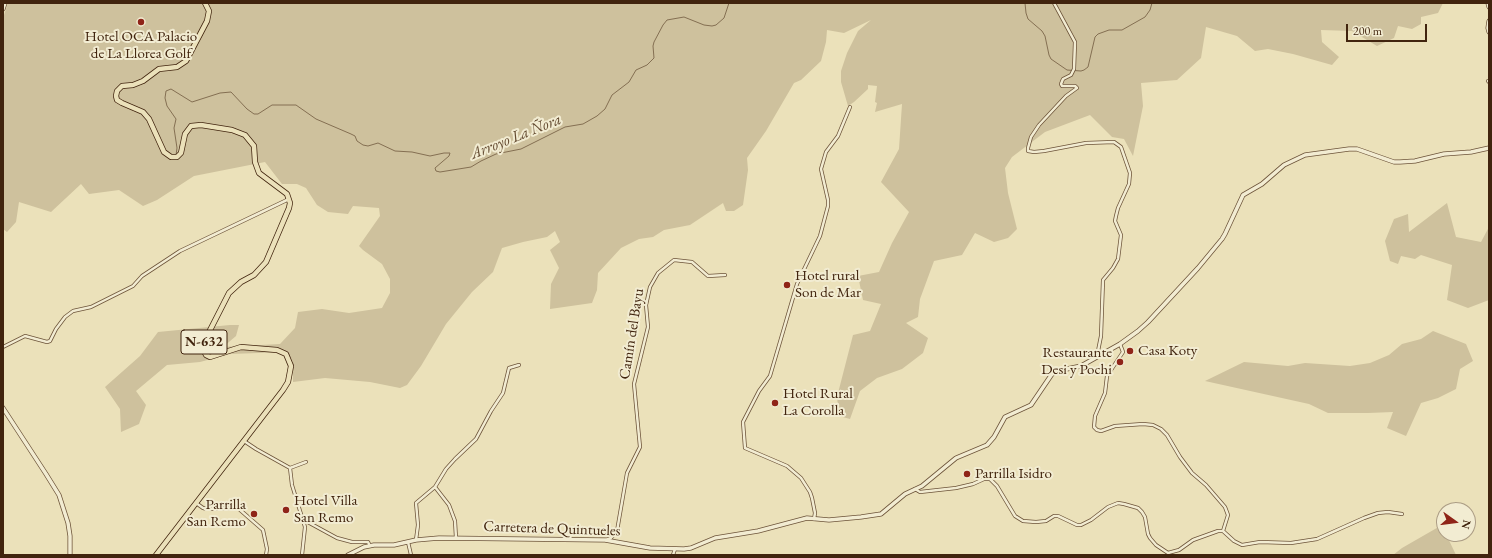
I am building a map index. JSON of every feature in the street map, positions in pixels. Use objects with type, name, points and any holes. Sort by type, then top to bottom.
[{"type":"highway","points":[[205,3],[209,12],[207,21],[186,61],[177,66],[159,69],[133,85],[122,86],[117,91],[117,100],[143,112],[149,119],[164,152],[171,157],[177,156],[181,153],[185,134],[191,126],[201,125],[239,132],[248,138],[254,146],[255,162],[259,173],[287,194],[289,199]]},
{"type":"highway","name":"N-632","points":[[156,555],[288,382],[291,366],[286,354],[282,352],[241,347],[210,357],[204,353],[203,344],[229,293],[241,282],[254,274],[266,262],[289,208],[289,199]]},
{"type":"street","points":[[3,9],[5,3]]},
{"type":"street","points":[[1054,3],[1058,13],[1075,40],[1074,71],[1063,80],[1061,84],[1065,87],[1075,86],[1077,88],[1066,96],[1039,125],[1031,137],[1028,151],[1034,152],[1066,146],[1111,142],[1118,144],[1121,147],[1131,178],[1116,216],[1116,221],[1121,235],[1118,259],[1103,280],[1101,336],[1098,356]]},
{"type":"street","points":[[1488,3],[1489,7]]},
{"type":"street","points":[[1489,20],[1489,32]]},
{"type":"street","points":[[814,519],[815,513],[812,498],[801,478],[787,466],[745,448],[743,422],[759,391],[770,376],[797,284],[820,236],[828,206],[825,183],[822,175],[822,165],[829,147],[838,136],[850,107]]},
{"type":"street","name":"Carretera de Quintueles","points":[[348,555],[370,546],[394,546],[416,540],[456,538],[605,540],[650,548],[691,548],[715,538],[758,531],[807,518],[829,520],[876,515],[886,511],[905,494],[922,486],[956,458],[987,445],[994,437],[1005,417],[1025,408],[1030,404],[1052,374],[1081,366],[1120,344],[1148,322],[1198,268],[1222,239],[1243,195],[1262,184],[1274,172],[1284,165],[1305,155],[1349,149],[1357,149],[1394,162],[1400,162],[1416,161],[1444,154],[1471,152],[1489,148]]},
{"type":"street","points":[[3,347],[25,336],[47,342],[50,341],[56,328],[65,317],[73,311],[91,307],[133,286],[142,276],[180,251],[289,199]]},
{"type":"street","name":"Camín del Bayu","points":[[605,540],[611,538],[616,531],[627,472],[640,445],[634,384],[648,328],[646,305],[650,287],[658,273],[674,260],[692,262],[708,276],[725,275]]},
{"type":"street","points":[[1120,344],[1123,352],[1107,376],[1105,393],[1095,416],[1094,427],[1101,431],[1114,426],[1143,424],[1153,425],[1161,429],[1168,435],[1188,468],[1206,485],[1225,507],[1228,515],[1223,531]]},
{"type":"street","points":[[416,540],[418,525],[416,502],[435,488],[454,459],[476,439],[491,411],[503,393],[509,368],[519,365]]},
{"type":"street","points":[[3,408],[58,495],[68,523],[70,555]]},
{"type":"street","points":[[244,441],[290,468],[306,462]]},
{"type":"street","points":[[290,468],[292,485],[305,527],[302,555]]},
{"type":"street","points":[[915,489],[920,492],[956,488],[973,484],[984,479],[990,479],[997,486],[1015,516],[1023,521],[1046,521],[1054,516],[1058,516],[1077,525],[1091,520],[1114,504],[1124,504],[1138,508],[1142,512],[1145,517],[1150,538],[1156,545],[1168,553],[1183,548],[1193,540],[1218,531],[1223,531],[1242,545],[1260,542],[1291,543],[1317,539],[1378,513],[1388,512],[1402,514]]},
{"type":"street","points":[[435,488],[449,505],[455,521],[456,538]]},
{"type":"street","points":[[196,503],[207,509],[239,509],[263,530],[267,549],[266,555]]},
{"type":"street","points":[[303,519],[337,538],[352,542],[368,542],[370,546]]},
{"type":"street","points":[[408,542],[411,555]]},
{"type":"street","points":[[673,555],[676,548]]},
{"type":"shaded area","points":[[8,3],[1443,3],[1438,13],[1421,17],[1421,24],[1412,29],[1398,26],[1394,38],[1377,46],[1352,31],[1321,30],[1322,42],[1339,57],[1332,65],[1293,54],[1268,49],[1255,51],[1237,36],[1206,27],[1201,58],[1177,80],[1141,83],[1143,106],[1133,156],[1124,139],[1112,137],[1090,115],[1045,132],[1012,157],[1005,168],[1008,193],[1017,229],[1008,238],[994,242],[975,233],[962,255],[934,261],[920,299],[918,317],[906,323],[928,338],[923,353],[902,369],[877,378],[860,391],[850,419],[839,416],[837,397],[853,335],[870,331],[881,304],[863,300],[858,276],[879,272],[892,243],[909,212],[881,182],[899,149],[902,104],[875,112],[877,103],[875,102],[877,86],[868,85],[868,89],[848,106],[841,82],[841,71],[847,53],[858,31],[871,20],[844,33],[827,30],[826,42],[821,61],[801,80],[794,83],[766,131],[747,158],[748,170],[743,205],[734,211],[726,211],[723,203],[690,225],[664,230],[653,237],[639,239],[621,248],[598,273],[597,290],[592,303],[550,309],[551,284],[559,268],[550,250],[560,242],[555,231],[547,237],[502,248],[493,272],[472,292],[446,324],[421,366],[407,385],[400,388],[370,382],[325,378],[293,382],[293,362],[287,352],[230,354],[200,362],[167,365],[136,391],[146,405],[139,424],[121,432],[120,409],[105,387],[140,356],[158,332],[239,325],[236,336],[223,347],[280,344],[295,328],[298,312],[322,309],[349,313],[382,308],[390,293],[390,279],[382,264],[359,246],[380,216],[379,208],[353,206],[348,214],[328,212],[317,205],[306,188],[297,184],[282,184],[265,162],[194,176],[157,200],[143,206],[119,190],[89,194],[81,184],[51,212],[19,202],[16,222],[7,232],[3,229],[3,18]]},
{"type":"shaded area","points":[[1447,203],[1456,237],[1481,242],[1489,227],[1489,300],[1468,308],[1447,300],[1452,265],[1421,255],[1415,259],[1401,256],[1398,264],[1390,261],[1385,241],[1394,219],[1408,214],[1409,232]]},
{"type":"shaded area","points":[[1433,331],[1466,344],[1473,361],[1460,369],[1456,389],[1438,398],[1421,403],[1406,436],[1387,428],[1393,412],[1328,413],[1309,404],[1205,381],[1244,362],[1288,366],[1305,363],[1350,366],[1370,363],[1389,355],[1402,344],[1421,339]]},
{"type":"shaded area","points":[[1436,528],[1436,542],[1450,542],[1456,555],[1393,555],[1402,548]]},
{"type":"waterway","name":"Arroyo La Ñora","points":[[176,155],[177,148],[174,128],[176,119],[167,106],[165,98],[166,91],[171,89],[192,102],[220,93],[231,92],[247,109],[254,114],[258,114],[272,105],[296,105],[316,119],[355,136],[357,141],[363,145],[368,146],[378,143],[395,151],[412,152],[430,156],[450,153],[449,156],[435,168],[436,171],[440,172],[471,167],[496,154],[521,149],[565,127],[583,124],[597,116],[605,109],[612,95],[629,82],[636,70],[647,65],[654,58],[654,42],[667,20],[684,17],[704,25],[716,25],[724,18],[729,3]]},
{"type":"waterway","name":"Arroyo La Ñora","points":[[1025,3],[1028,19],[1042,31],[1045,36],[1051,59],[1067,70],[1081,71],[1088,67],[1095,37],[1098,34],[1109,30],[1122,30],[1145,17],[1150,10],[1152,3]]},
{"type":"place","name":"Hotel OCA Palacio de La Llorea Golf","points":[[141,22]]},
{"type":"place","name":"Hotel rural Son de Mar","points":[[787,285]]},
{"type":"place","name":"Casa Koty","points":[[1130,351]]},
{"type":"place","name":"Restaurante Desi y Pochi","points":[[1120,362]]},
{"type":"place","name":"Hotel Rural La Corolla","points":[[775,403]]},
{"type":"place","name":"Parrilla Isidro","points":[[967,474]]},
{"type":"place","name":"Hotel Villa San Remo","points":[[286,510]]},
{"type":"place","name":"Parrilla San Remo","points":[[254,514]]}]
